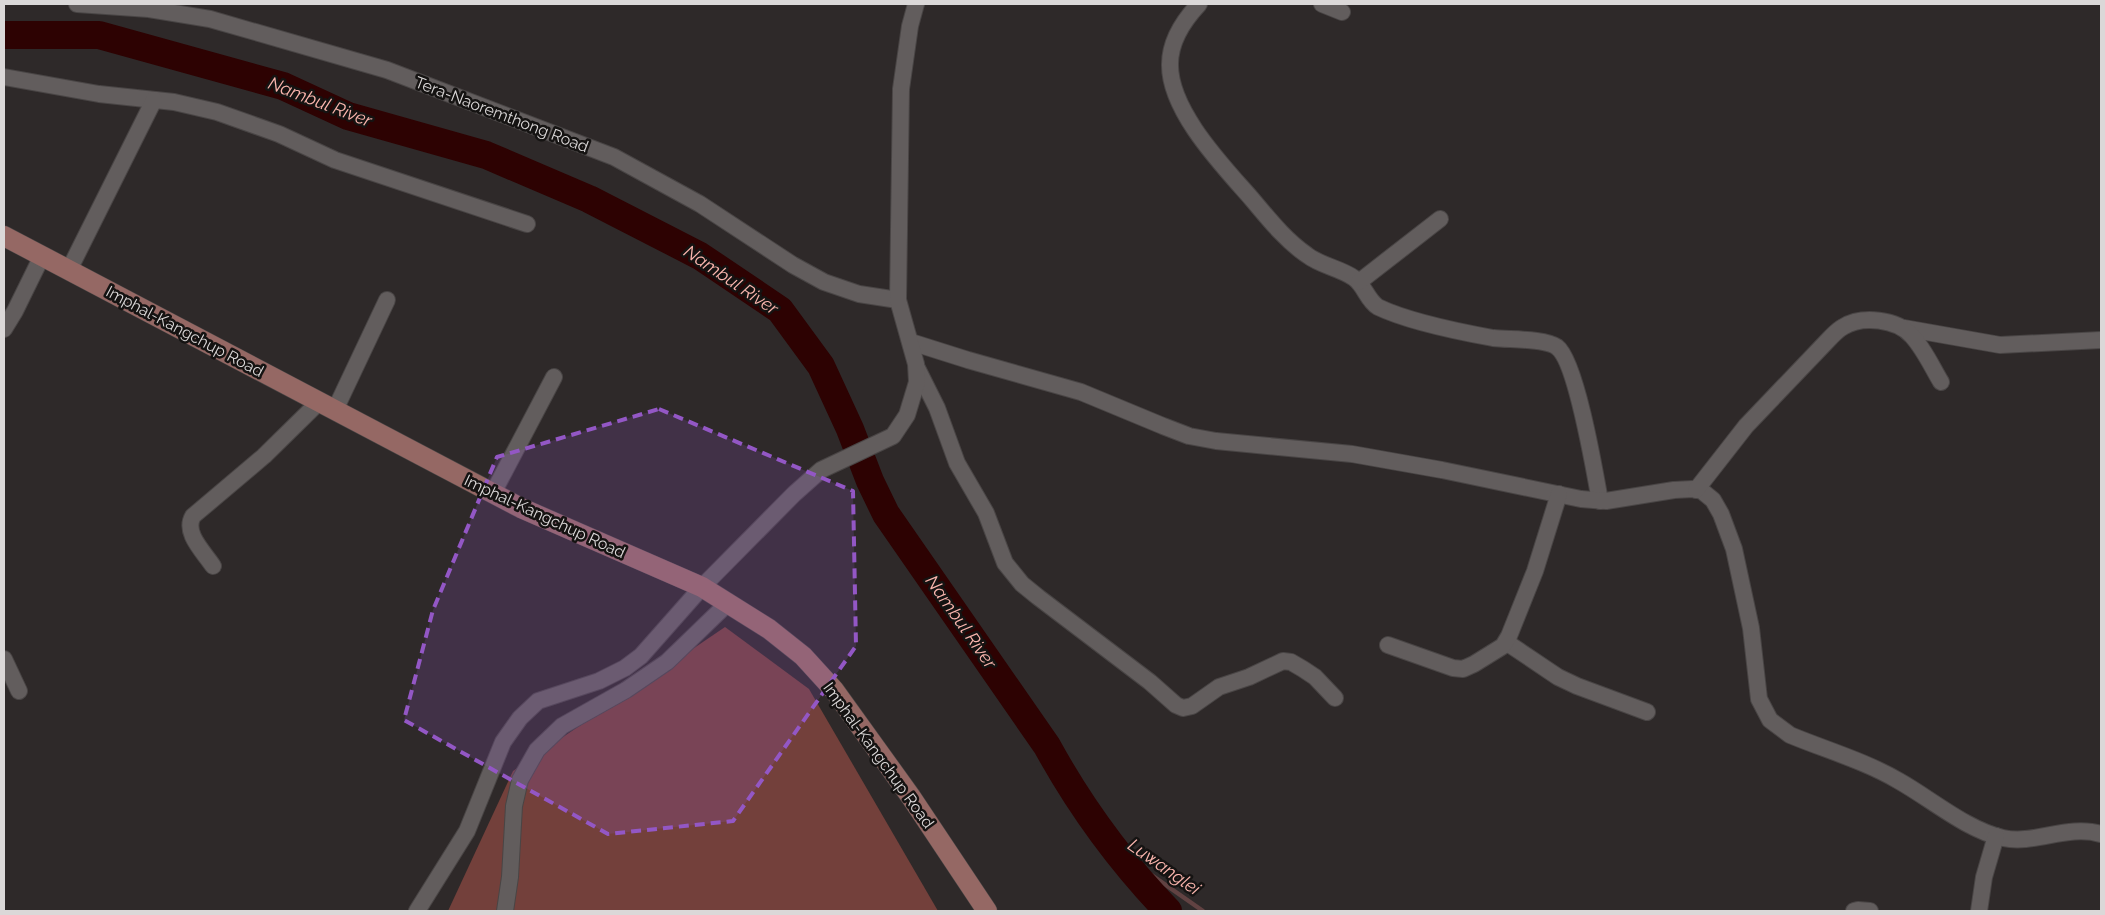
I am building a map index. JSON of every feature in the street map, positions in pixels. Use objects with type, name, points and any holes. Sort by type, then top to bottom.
[{"type":"main road","name":"Imphal-Kangchup Road","points":[[4,236],[493,493],[604,546],[702,587],[769,629],[803,656],[834,690],[911,797],[987,911]]},
{"type":"street","name":"Tera-Naoremthong Road","points":[[76,4],[149,9],[210,19],[387,70],[614,157],[700,204],[793,265],[824,282],[859,294],[898,300]]},
{"type":"street","points":[[417,911],[440,877],[466,831],[504,742],[530,706],[545,697],[584,687],[625,668],[647,650],[702,587],[821,470],[893,436],[907,415],[913,400],[916,367],[911,342],[903,325],[898,300],[901,89],[910,26],[916,4]]},
{"type":"street","points":[[1199,4],[1190,14],[1172,45],[1170,65],[1173,85],[1183,110],[1203,142],[1282,234],[1308,256],[1359,282],[1373,304],[1384,310],[1486,337],[1545,343],[1557,347],[1566,360],[1581,410],[1592,454],[1600,500]]},
{"type":"street","points":[[1322,4],[1342,12]]},
{"type":"street","points":[[4,77],[99,94],[183,104],[242,120],[279,134],[335,160],[527,224]]},
{"type":"street","points":[[69,270],[154,100]]},
{"type":"street","points":[[1359,282],[1440,218]]},
{"type":"street","points":[[4,329],[42,256]]},
{"type":"street","points":[[213,566],[192,535],[190,522],[193,516],[327,406],[387,300]]},
{"type":"street","points":[[1696,490],[1746,426],[1831,337],[1843,327],[1856,322],[1869,320],[1885,322],[1904,328],[2000,345],[2101,340]]},
{"type":"street","points":[[1904,328],[1920,346],[1941,382]]},
{"type":"street","points":[[911,342],[1081,392],[1189,436],[1235,444],[1352,454],[1559,494],[1600,500],[1674,490],[1696,490],[1713,500],[1729,533],[1751,628],[1759,699],[1770,720],[1790,735],[1898,780],[1970,824],[1996,836],[2012,840],[2069,831],[2101,834]]},
{"type":"street","points":[[916,367],[937,408],[957,463],[986,513],[1006,563],[1022,584],[1038,597],[1150,682],[1176,705],[1183,708],[1192,706],[1219,687],[1248,677],[1283,661],[1291,662],[1304,669],[1315,677],[1335,698]]},
{"type":"street","points":[[493,493],[554,377]]},
{"type":"street","points":[[1388,645],[1458,669],[1474,664],[1506,642],[1535,571],[1559,494]]},
{"type":"street","points":[[505,911],[510,877],[514,806],[520,780],[536,750],[562,726],[626,690],[667,662],[728,603]]},
{"type":"street","points":[[1506,642],[1558,677],[1647,712]]},
{"type":"street","points":[[4,658],[19,691]]},
{"type":"street","points":[[1979,911],[1984,877],[1996,836]]},
{"type":"street","points":[[1854,911],[1870,911]]},
{"type":"highlighted area","points":[[659,409],[853,491],[856,646],[733,821],[608,834],[404,720],[433,610],[497,457]]},
{"type":"shaded area","points":[[725,627],[809,689],[938,911],[448,911],[513,771]]},
{"type":"waterway","name":"Nambul River","points":[[4,35],[99,35],[283,86],[348,116],[486,155],[589,199],[700,256],[780,310],[821,366],[886,514],[1047,746],[1087,812],[1117,853],[1168,911]]},
{"type":"waterway","name":"Luwanglei","points":[[1110,846],[1203,911]]}]
